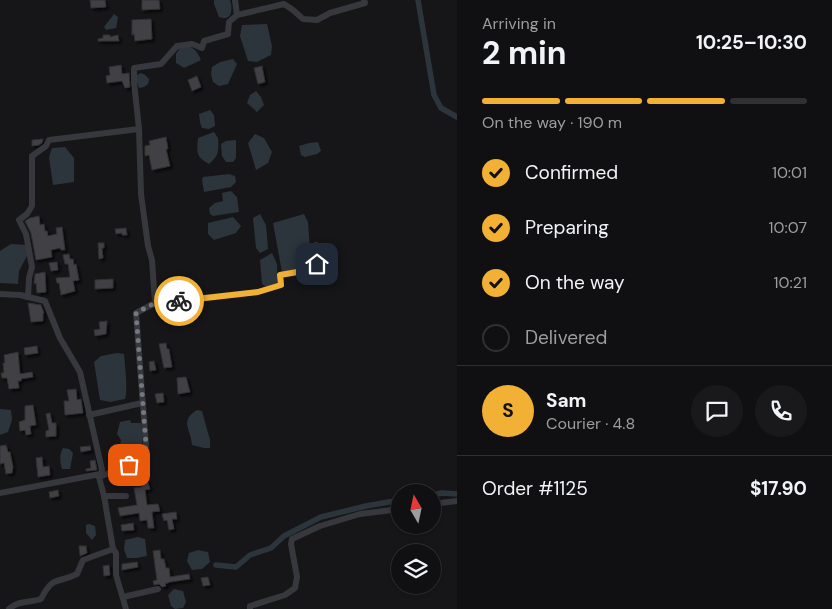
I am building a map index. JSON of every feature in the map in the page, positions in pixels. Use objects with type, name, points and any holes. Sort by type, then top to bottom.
[{"type":"street","points":[[235,0],[237,14]]},
{"type":"street","points":[[155,303],[152,260],[148,246],[141,194],[139,129],[134,68],[161,64],[177,46],[192,44],[202,48],[204,41],[228,34],[229,22],[237,14],[284,4],[303,19],[317,20],[336,11],[365,2],[364,0]]},
{"type":"street","points":[[28,297],[29,278],[32,267],[26,234],[19,220],[27,214],[32,206],[32,156],[46,146],[49,140],[139,129]]},
{"type":"street","points":[[0,493],[99,475],[144,459],[146,445],[136,313],[155,303],[248,293],[281,285],[280,275],[303,271],[317,264],[316,245]]},
{"type":"street","points":[[0,294],[45,301],[60,338],[80,372],[102,470],[99,475],[113,550],[116,553],[116,575],[126,609]]},
{"type":"street","points":[[89,415],[142,403]]},
{"type":"street","points":[[104,496],[126,496]]},
{"type":"street","points":[[441,503],[457,502]]},
{"type":"street","points":[[250,609],[250,606],[285,595],[295,588],[298,577],[291,544],[292,539],[320,526],[360,514],[391,509]]},
{"type":"street","points":[[9,609],[21,602],[33,602],[41,599],[47,587],[55,580],[70,578],[77,574],[83,560],[113,550]]},
{"type":"street","points":[[123,598],[158,589]]},
{"type":"shaded area","points":[[214,0],[230,0],[231,11],[227,18],[219,17]]},
{"type":"shaded area","points":[[114,14],[118,17],[116,28],[106,30],[104,27]]},
{"type":"shaded area","points":[[267,24],[272,46],[271,55],[257,62],[248,61],[240,36],[242,25]]},
{"type":"shaded area","points":[[181,46],[194,49],[201,60],[184,68],[176,63],[176,54]]},
{"type":"shaded area","points":[[233,59],[237,64],[228,84],[219,86],[213,82],[212,67],[220,62]]},
{"type":"shaded area","points":[[141,73],[149,79],[148,84],[139,88],[136,79],[137,75]]},
{"type":"shaded area","points":[[256,91],[264,105],[257,112],[247,103],[250,95]]},
{"type":"shaded area","points":[[210,110],[214,115],[215,126],[209,129],[202,128],[199,114]]},
{"type":"shaded area","points":[[214,132],[218,138],[218,149],[217,155],[209,164],[199,156],[198,138]]},
{"type":"shaded area","points":[[255,134],[264,138],[272,152],[268,163],[256,170],[248,143]]},
{"type":"shaded area","points":[[236,140],[236,158],[233,162],[226,162],[222,156],[221,144],[226,141]]},
{"type":"shaded area","points":[[318,142],[321,151],[305,157],[301,155],[299,146]]},
{"type":"shaded area","points":[[65,147],[74,158],[74,182],[53,185],[49,157],[52,148]]},
{"type":"shaded area","points":[[229,174],[235,176],[236,182],[231,187],[204,192],[203,177]]},
{"type":"shaded area","points":[[231,191],[237,197],[239,212],[213,216],[210,214],[209,208],[215,203],[223,201],[222,193]]},
{"type":"shaded area","points":[[260,214],[266,225],[268,249],[260,253],[256,248],[253,218]]},
{"type":"shaded area","points":[[304,214],[308,222],[311,264],[301,269],[282,272],[273,223]]},
{"type":"shaded area","points":[[233,217],[241,226],[236,233],[214,240],[208,234],[208,223]]},
{"type":"shaded area","points":[[11,244],[27,245],[27,256],[19,271],[18,284],[0,283],[0,251]]},
{"type":"shaded area","points":[[272,253],[277,264],[277,284],[266,287],[262,284],[260,260]]},
{"type":"shaded area","points":[[117,353],[124,354],[125,399],[110,402],[100,400],[94,362],[101,356]]},
{"type":"shaded area","points":[[0,409],[11,410],[12,420],[8,432],[0,435]]},
{"type":"shaded area","points":[[197,410],[202,411],[210,440],[210,448],[192,445],[187,422],[188,418]]},
{"type":"shaded area","points":[[130,420],[131,423],[141,423],[142,445],[135,456],[122,459],[119,451],[121,440],[117,434],[120,422]]},
{"type":"shaded area","points":[[63,448],[69,449],[73,453],[70,469],[62,469],[60,458]]},
{"type":"shaded area","points":[[86,525],[95,526],[96,535],[92,540],[86,533]]},
{"type":"shaded area","points":[[138,537],[145,539],[147,556],[127,558],[124,549],[125,540]]},
{"type":"shaded area","points":[[198,550],[208,552],[210,562],[202,569],[192,570],[187,561],[189,553]]},
{"type":"shaded area","points":[[174,589],[183,591],[186,602],[183,608],[175,609],[171,606],[168,595]]},
{"type":"building","points":[[90,0],[105,0],[106,7],[91,8]]},
{"type":"building","points":[[142,0],[159,0],[160,9],[142,10]]},
{"type":"building","points":[[151,19],[152,39],[135,41],[134,34],[132,35],[132,20]]},
{"type":"building","points":[[103,35],[110,35],[110,37],[118,35],[119,41],[98,41],[98,39],[103,38]]},
{"type":"building","points":[[121,65],[122,74],[129,73],[130,87],[125,88],[122,81],[107,83],[106,76],[110,75],[109,67]]},
{"type":"building","points":[[262,66],[265,82],[258,84],[254,68]]},
{"type":"building","points":[[197,76],[201,87],[192,91],[188,80]]},
{"type":"building","points":[[166,137],[168,149],[166,149],[170,166],[152,170],[149,155],[145,156],[145,146],[150,145],[149,141]]},
{"type":"building","points":[[43,139],[39,145],[32,146],[32,140]]},
{"type":"building","points":[[39,216],[40,225],[44,224],[48,236],[57,234],[56,228],[62,227],[65,250],[60,248],[51,250],[52,257],[36,260],[31,233],[25,221]]},
{"type":"building","points":[[126,228],[127,235],[122,235],[122,233],[116,234],[115,229]]},
{"type":"building","points":[[98,243],[104,243],[104,248],[102,248],[103,258],[99,259]]},
{"type":"building","points":[[69,254],[70,259],[73,259],[74,265],[76,264],[79,280],[73,281],[75,291],[61,295],[56,278],[70,277],[68,264],[65,264],[63,255]]},
{"type":"building","points":[[57,262],[58,270],[51,271],[49,263]]},
{"type":"building","points":[[45,272],[46,292],[37,293],[36,283],[34,284],[35,274]]},
{"type":"building","points":[[113,279],[113,288],[95,289],[95,280]]},
{"type":"building","points":[[28,303],[41,305],[44,313],[43,321],[31,322]]},
{"type":"building","points":[[107,321],[106,334],[95,336],[94,330],[100,329],[99,322]]},
{"type":"building","points":[[166,343],[172,367],[164,368],[159,344]]},
{"type":"building","points":[[37,346],[38,353],[25,355],[24,348]]},
{"type":"building","points":[[18,352],[20,374],[32,372],[33,377],[18,381],[19,388],[9,389],[7,378],[2,378],[1,373],[4,373],[4,355]]},
{"type":"building","points":[[154,361],[156,370],[150,371],[149,362]]},
{"type":"building","points":[[186,377],[190,392],[178,394],[177,378]]},
{"type":"building","points":[[76,389],[77,400],[81,399],[83,413],[65,415],[64,401],[69,401],[67,390]]},
{"type":"building","points":[[163,393],[164,402],[157,403],[155,394]]},
{"type":"building","points":[[33,405],[36,425],[30,426],[31,434],[26,435],[25,430],[20,431],[19,422],[25,420],[25,406]]},
{"type":"building","points":[[50,413],[52,423],[56,423],[56,436],[46,437],[46,431],[49,430],[46,414]]},
{"type":"building","points":[[6,445],[8,452],[10,452],[13,467],[12,473],[6,474],[4,463],[0,464],[0,446]]},
{"type":"building","points":[[90,446],[91,450],[81,452],[80,447]]},
{"type":"building","points":[[42,457],[43,467],[49,466],[50,475],[38,477],[36,458]]},
{"type":"building","points":[[95,460],[97,470],[86,471],[86,469],[91,468],[90,461]]},
{"type":"building","points":[[147,480],[150,489],[145,490],[147,505],[158,504],[160,511],[152,512],[154,528],[148,528],[147,520],[140,521],[139,513],[120,516],[118,508],[137,505],[134,488],[142,487],[141,481]]},
{"type":"building","points":[[58,490],[59,496],[50,498],[49,492]]},
{"type":"building","points":[[176,512],[177,519],[172,519],[174,529],[169,530],[167,520],[164,521],[162,514]]},
{"type":"building","points":[[133,523],[134,530],[122,531],[121,525]]},
{"type":"building","points":[[79,546],[86,546],[87,553],[80,556]]},
{"type":"building","points":[[160,550],[161,559],[164,559],[166,568],[169,568],[170,577],[189,574],[190,579],[170,582],[162,587],[159,584],[154,585],[153,581],[157,580],[153,551]]},
{"type":"building","points":[[137,562],[138,567],[122,570],[122,564]]},
{"type":"building","points":[[109,565],[110,575],[104,576],[103,566]]},
{"type":"building","points":[[208,577],[210,585],[203,586],[201,578]]},
{"type":"waterway","points":[[418,0],[434,95],[441,108],[457,117]]},
{"type":"waterway","points":[[441,493],[457,494]]},
{"type":"waterway","points":[[216,565],[236,567],[250,555],[271,548],[284,536],[321,517],[391,502]]},
{"type":"way so far","points":[[129,465],[144,459],[146,445],[136,313],[155,303],[179,301]]},
{"type":"route","points":[[179,301],[258,292],[281,285],[280,275],[303,271],[317,264]]}]
